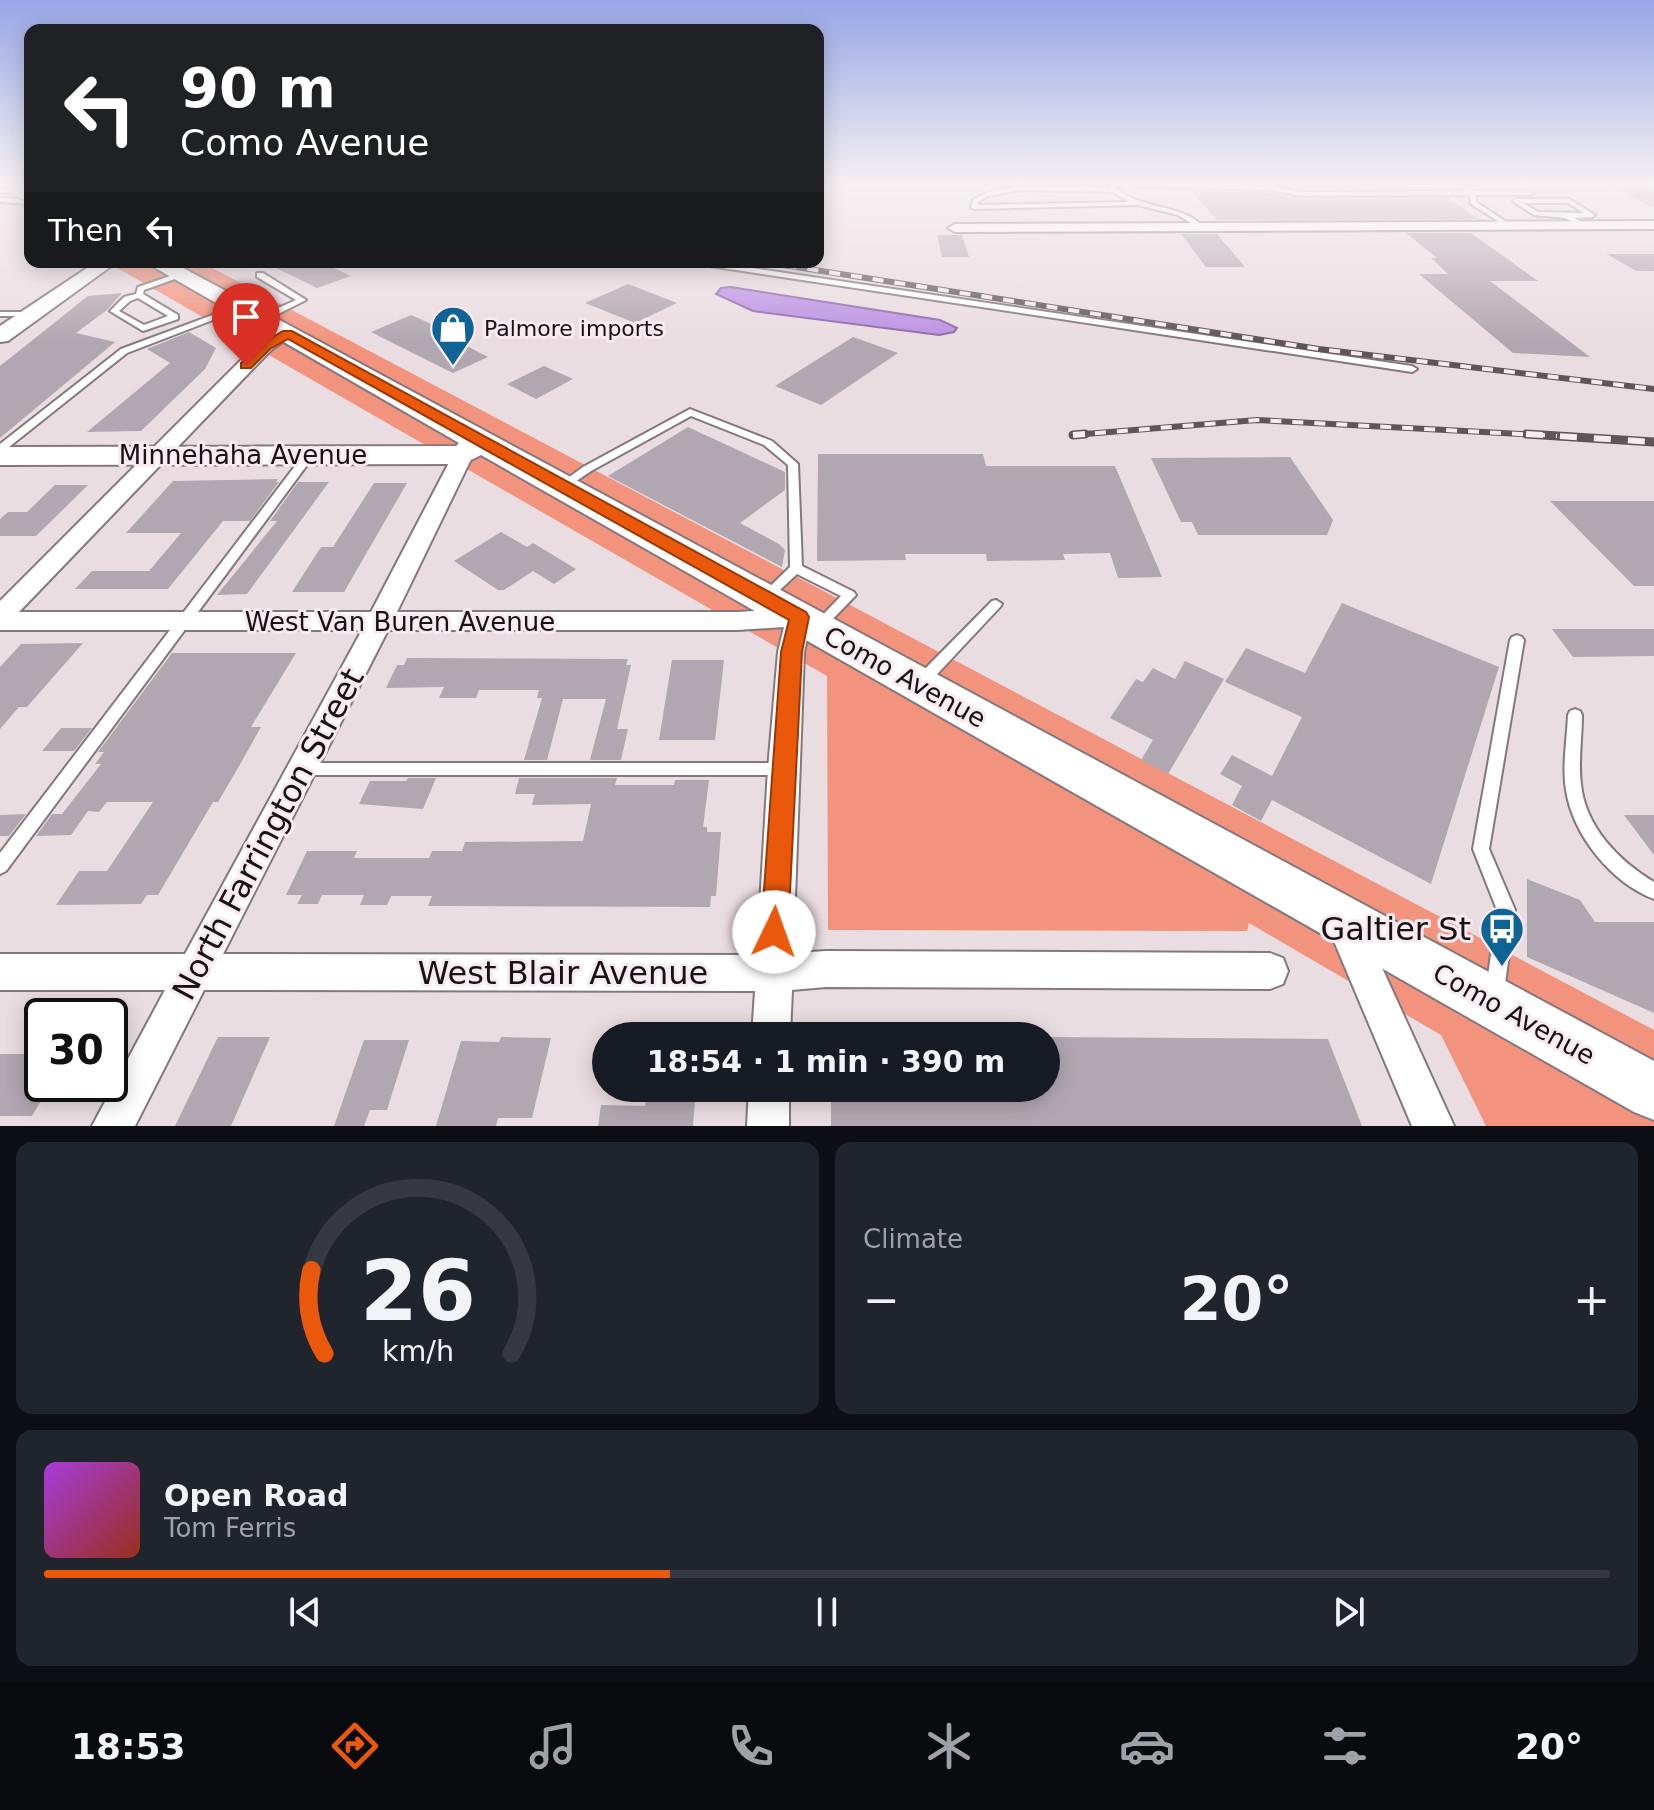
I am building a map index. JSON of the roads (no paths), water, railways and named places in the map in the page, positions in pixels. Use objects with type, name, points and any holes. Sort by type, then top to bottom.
[{"type":"main road","name":"Como Avenue","points":[[168,268],[287,333],[472,448],[562,486],[1654,1092]]},
{"type":"main road","name":"Minnehaha Avenue","points":[[0,456],[309,455],[472,448]]},
{"type":"street","points":[[0,336],[99,268]]},
{"type":"street","points":[[0,618],[265,346],[287,333]]},
{"type":"street","name":"North Farrington Street","points":[[113,1126],[472,448]]},
{"type":"street","points":[[771,1022],[783,769],[794,614]]},
{"type":"street","name":"West Van Buren Avenue","points":[[0,618],[379,622],[738,621],[794,614]]},
{"type":"street","points":[[1343,920],[1433,1126]]},
{"type":"street","name":"West Blair Avenue","points":[[0,972],[1270,971]]},
{"type":"street","points":[[768,1126],[769,1102]]},
{"type":"lane","points":[[736,268],[1412,369]]},
{"type":"lane","points":[[139,295],[141,289],[182,275]]},
{"type":"lane","points":[[0,449],[124,351],[302,300],[260,275]]},
{"type":"lane","points":[[139,295],[171,314],[175,317],[143,328],[114,311],[127,299],[139,295]]},
{"type":"lane","points":[[0,314],[32,314]]},
{"type":"lane","points":[[562,486],[690,412],[768,443],[793,464],[794,614],[850,595],[796,568]]},
{"type":"lane","points":[[0,866],[309,455]]},
{"type":"lane","points":[[919,685],[996,604]]},
{"type":"lane","points":[[1493,1002],[1506,910],[1481,849],[1517,640]]},
{"type":"lane","points":[[1575,715],[1575,796],[1599,846],[1627,876],[1654,891]]},
{"type":"lane","points":[[302,769],[783,769]]},
{"type":"railway","points":[[802,268],[1319,349],[1654,389]]},
{"type":"railway","points":[[1085,434],[1073,435],[1257,420],[1557,436]]},
{"type":"railway","points":[[1526,434],[1654,442]]},
{"type":"place","name":"Palmore imports","points":[[453,367]]},
{"type":"place","name":"Galtier St","points":[[1502,968]]}]
